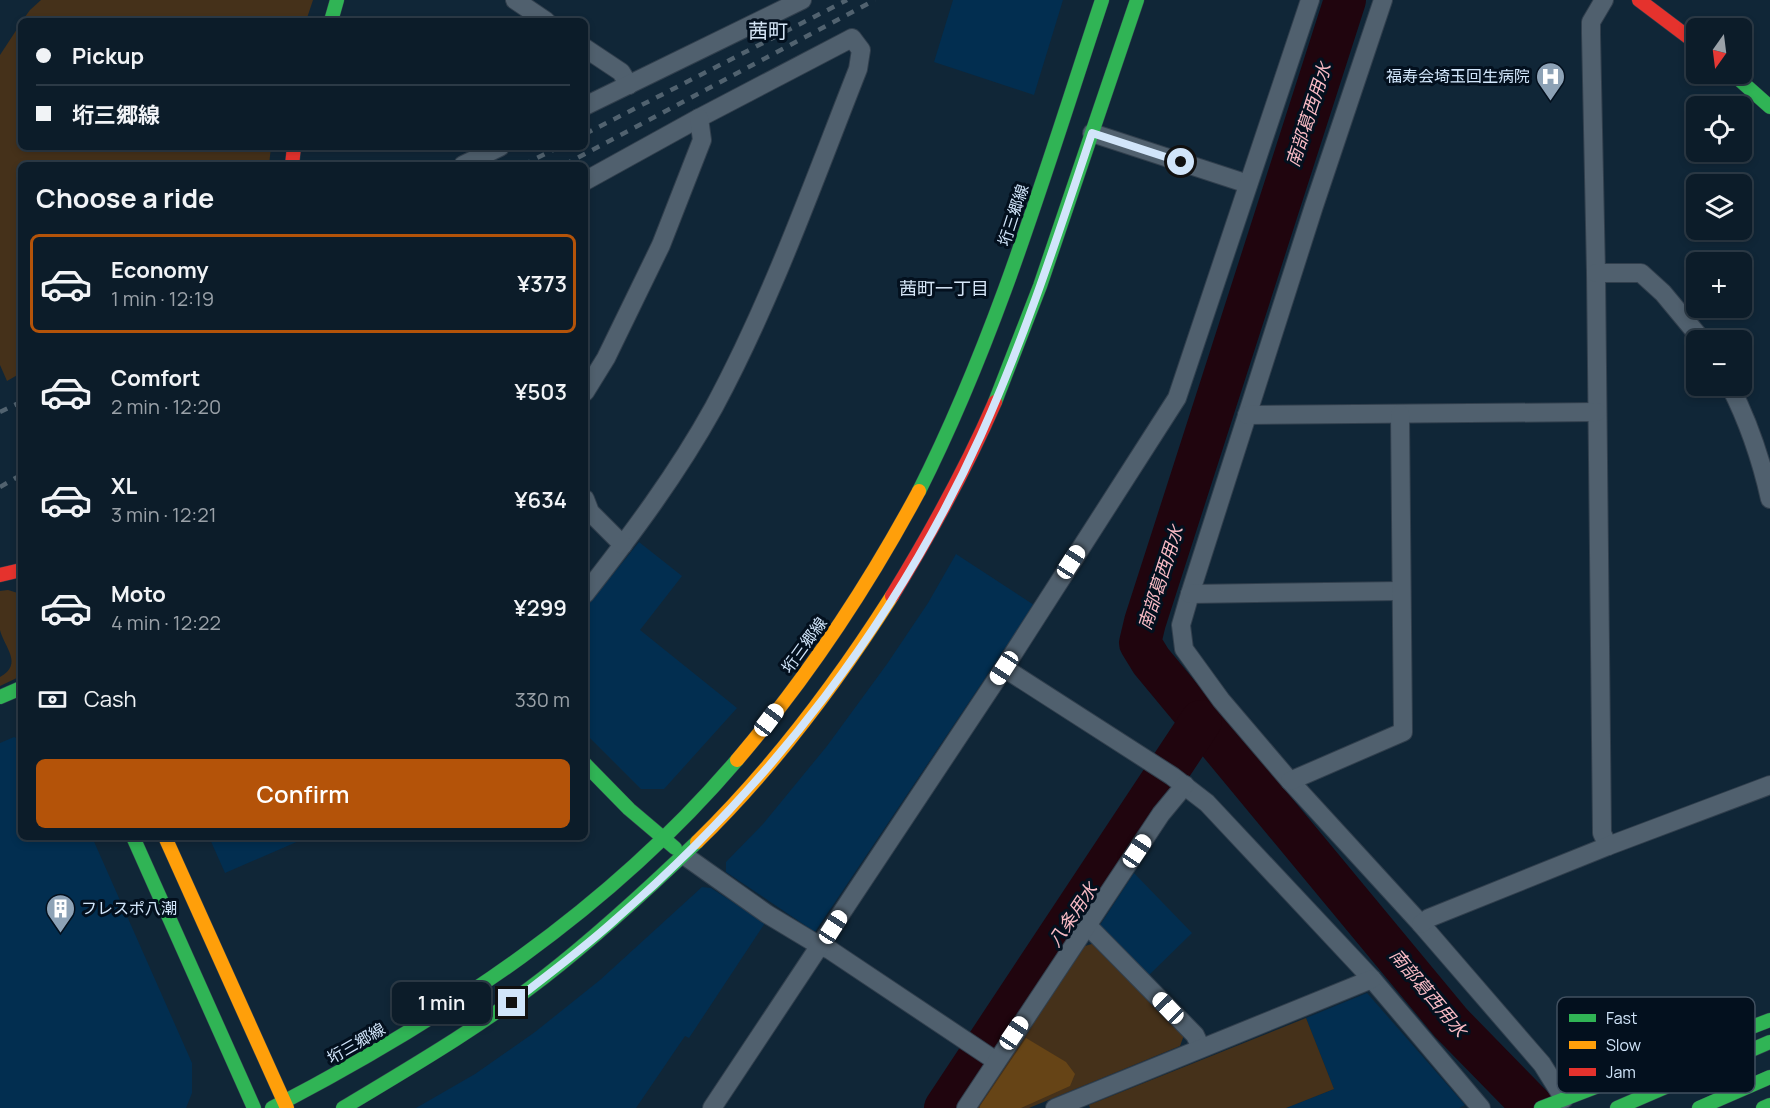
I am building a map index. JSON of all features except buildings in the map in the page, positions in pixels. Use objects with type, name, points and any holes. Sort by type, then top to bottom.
[{"type":"main road","points":[[332,18],[337,0]]},
{"type":"main road","name":"垳三郷線","points":[[281,1106],[404,1034],[496,975],[557,932],[597,900],[663,837],[724,775],[757,735],[856,600],[882,559],[952,422],[1000,306],[1102,0]]},
{"type":"main road","points":[[343,1108],[444,1049],[512,1003],[617,919],[685,856],[780,754],[821,703],[910,572],[956,487],[986,424],[1029,316],[1137,0]]},
{"type":"main road","points":[[1639,0],[1686,35]]},
{"type":"main road","points":[[1745,84],[1769,104]]},
{"type":"main road","points":[[0,575],[18,571]]},
{"type":"main road","points":[[2,696],[18,691]]},
{"type":"main road","points":[[588,767],[629,809],[685,856]]},
{"type":"main road","points":[[134,840],[254,1108]]},
{"type":"main road","points":[[166,840],[281,1106]]},
{"type":"main road","points":[[1755,1026],[1770,1020]]},
{"type":"main road","points":[[1755,1048],[1770,1042]]},
{"type":"main road","points":[[1755,1084],[1770,1077]]},
{"type":"main road","points":[[1541,1108],[1580,1093]]},
{"type":"main road","points":[[1617,1108],[1652,1093]]},
{"type":"main road","points":[[1699,1108],[1733,1093]]},
{"type":"main road","points":[[1763,1108],[1770,1105]]},
{"type":"street","points":[[515,0],[542,18]]},
{"type":"street","points":[[588,105],[802,0]]},
{"type":"street","points":[[712,1108],[1004,668],[1178,398],[1310,0]]},
{"type":"street","points":[[1383,0],[1190,594],[1181,625],[1184,649],[1221,700],[1290,781],[1421,924],[1542,1064],[1557,1088]]},
{"type":"street","points":[[1604,0],[1591,22],[1602,833],[1608,846]]},
{"type":"street","points":[[588,179],[852,38],[861,50],[858,69],[759,317],[713,408],[668,484],[588,590]]},
{"type":"street","points":[[588,50],[621,72],[629,85]]},
{"type":"street","points":[[588,387],[606,358],[661,245],[702,140],[699,118]]},
{"type":"street","points":[[1092,133],[1248,184]]},
{"type":"street","points":[[469,162],[494,150]]},
{"type":"street","points":[[1596,273],[1641,273],[1663,293],[1694,330]]},
{"type":"street","points":[[1735,396],[1746,417],[1760,455],[1770,499]]},
{"type":"street","points":[[1247,415],[1597,412]]},
{"type":"street","points":[[1290,781],[1403,732],[1400,414]]},
{"type":"street","points":[[588,507],[590,512],[623,545]]},
{"type":"street","points":[[1190,594],[1401,591]]},
{"type":"street","points":[[1004,668],[1172,777],[1207,803],[1372,979],[1481,1108]]},
{"type":"street","points":[[966,1108],[1161,814],[1172,777]]},
{"type":"street","points":[[1421,924],[1429,918],[1608,846],[1770,785]]},
{"type":"street","points":[[685,856],[741,896],[830,950],[996,1061]]},
{"type":"street","points":[[1088,925],[1195,1035],[1201,1048]]},
{"type":"street","points":[[1055,1108],[1372,979]]},
{"type":"street","points":[[1560,1093],[1564,1099]]},
{"type":"shaded area","points":[[41,0],[313,0],[307,18],[24,18]]},
{"type":"shaded area","points":[[953,0],[1063,0],[1034,95],[934,62]]},
{"type":"shaded area","points":[[18,28],[18,150],[271,150],[269,162],[18,162],[18,375],[7,381],[0,365],[0,55]]},
{"type":"shaded area","points":[[639,542],[682,576],[640,630],[737,708],[664,789],[641,789],[588,736],[588,605]]},
{"type":"shaded area","points":[[956,554],[1034,605],[815,932],[726,872],[726,862],[763,824],[827,746],[928,603]]},
{"type":"shaded area","points":[[8,590],[18,593],[18,677],[0,686],[0,677],[11,667],[12,661],[0,630],[0,591]]},
{"type":"shaded area","name":"フレスポ八潮","points":[[14,737],[18,739],[18,840],[93,840],[192,1063],[192,1093],[186,1108],[0,1108],[0,743]]},
{"type":"shaded area","points":[[210,840],[301,840],[225,873]]},
{"type":"shaded area","points":[[1134,873],[1192,933],[1149,975],[1100,925]]},
{"type":"shaded area","points":[[702,887],[711,888],[765,923],[689,1038],[685,1036],[636,1108],[416,1108],[475,1074],[535,1032],[600,980]]},
{"type":"shaded area","points":[[1095,943],[1184,1035],[1180,1046],[1029,1108],[976,1108],[1085,946]]},
{"type":"shaded area","points":[[1367,993],[1465,1105],[1459,1108],[1286,1108],[1334,1089],[1306,1018]]},
{"type":"shaded area","points":[[1306,1018],[1334,1089],[1286,1108],[1090,1108],[1089,1105]]},
{"type":"shaded area","points":[[1026,1038],[1066,1062],[1075,1074],[1070,1086],[1021,1108],[980,1108],[980,1106]]},
{"type":"waterway","name":"南部葛西用水","points":[[1345,0],[1140,643],[1151,661],[1451,1023],[1534,1108]]},
{"type":"waterway","name":"八条用水","points":[[945,1108],[1201,721]]},
{"type":"railway","points":[[588,132],[847,0]]},
{"type":"railway","points":[[570,162],[875,0]]},
{"type":"railway","points":[[529,162],[553,150]]},
{"type":"railway","points":[[0,412],[18,403]]},
{"type":"railway","points":[[0,487],[18,477]]},
{"type":"traffic: fast","points":[[332,18],[337,0]]},
{"type":"traffic: fast","points":[[919,491],[973,371],[1020,249],[1102,0]]},
{"type":"traffic: fast","points":[[995,402],[1040,286],[1137,0]]},
{"type":"traffic: fast","points":[[1744,84],[1770,107]]},
{"type":"traffic: fast","points":[[0,697],[18,689]]},
{"type":"traffic: fast","points":[[272,1108],[400,1036],[462,998],[522,956],[635,865],[687,815],[737,760]]},
{"type":"traffic: fast","points":[[588,767],[629,809],[675,848]]},
{"type":"traffic: fast","points":[[134,840],[254,1108]]},
{"type":"traffic: fast","points":[[343,1108],[445,1046],[519,996],[602,929],[697,842]]},
{"type":"traffic: fast","points":[[1755,1026],[1770,1020]]},
{"type":"traffic: fast","points":[[1755,1048],[1770,1042]]},
{"type":"traffic: fast","points":[[1755,1084],[1770,1077]]},
{"type":"traffic: fast","points":[[1541,1108],[1580,1093]]},
{"type":"traffic: fast","points":[[1617,1108],[1652,1093]]},
{"type":"traffic: fast","points":[[1699,1108],[1733,1093]]},
{"type":"traffic: fast","points":[[1763,1108],[1770,1105]]},
{"type":"traffic: slow","points":[[737,760],[812,664],[879,562],[919,491]]},
{"type":"traffic: slow","points":[[697,842],[725,814],[802,725],[892,596]]},
{"type":"traffic: slow","points":[[166,840],[287,1108]]},
{"type":"traffic: jam","points":[[1639,0],[1686,35]]},
{"type":"traffic: jam","points":[[292,162],[294,150]]},
{"type":"traffic: jam","points":[[892,596],[947,501],[995,402]]},
{"type":"traffic: jam","points":[[0,575],[18,571]]},
{"type":"place","name":"福寿会埼玉回生病院","points":[[1551,102]]},
{"type":"place","name":"フレスポ八潮","points":[[60,934]]},
{"type":"district","name":"茜町","points":[[768,31]]},
{"type":"district","name":"茜町一丁目","points":[[944,289]]},
{"type":"route","points":[[512,1003],[617,919],[685,856],[747,791],[821,703],[882,615],[910,572],[935,527],[981,435],[1029,316],[1092,133],[1181,162]]}]
